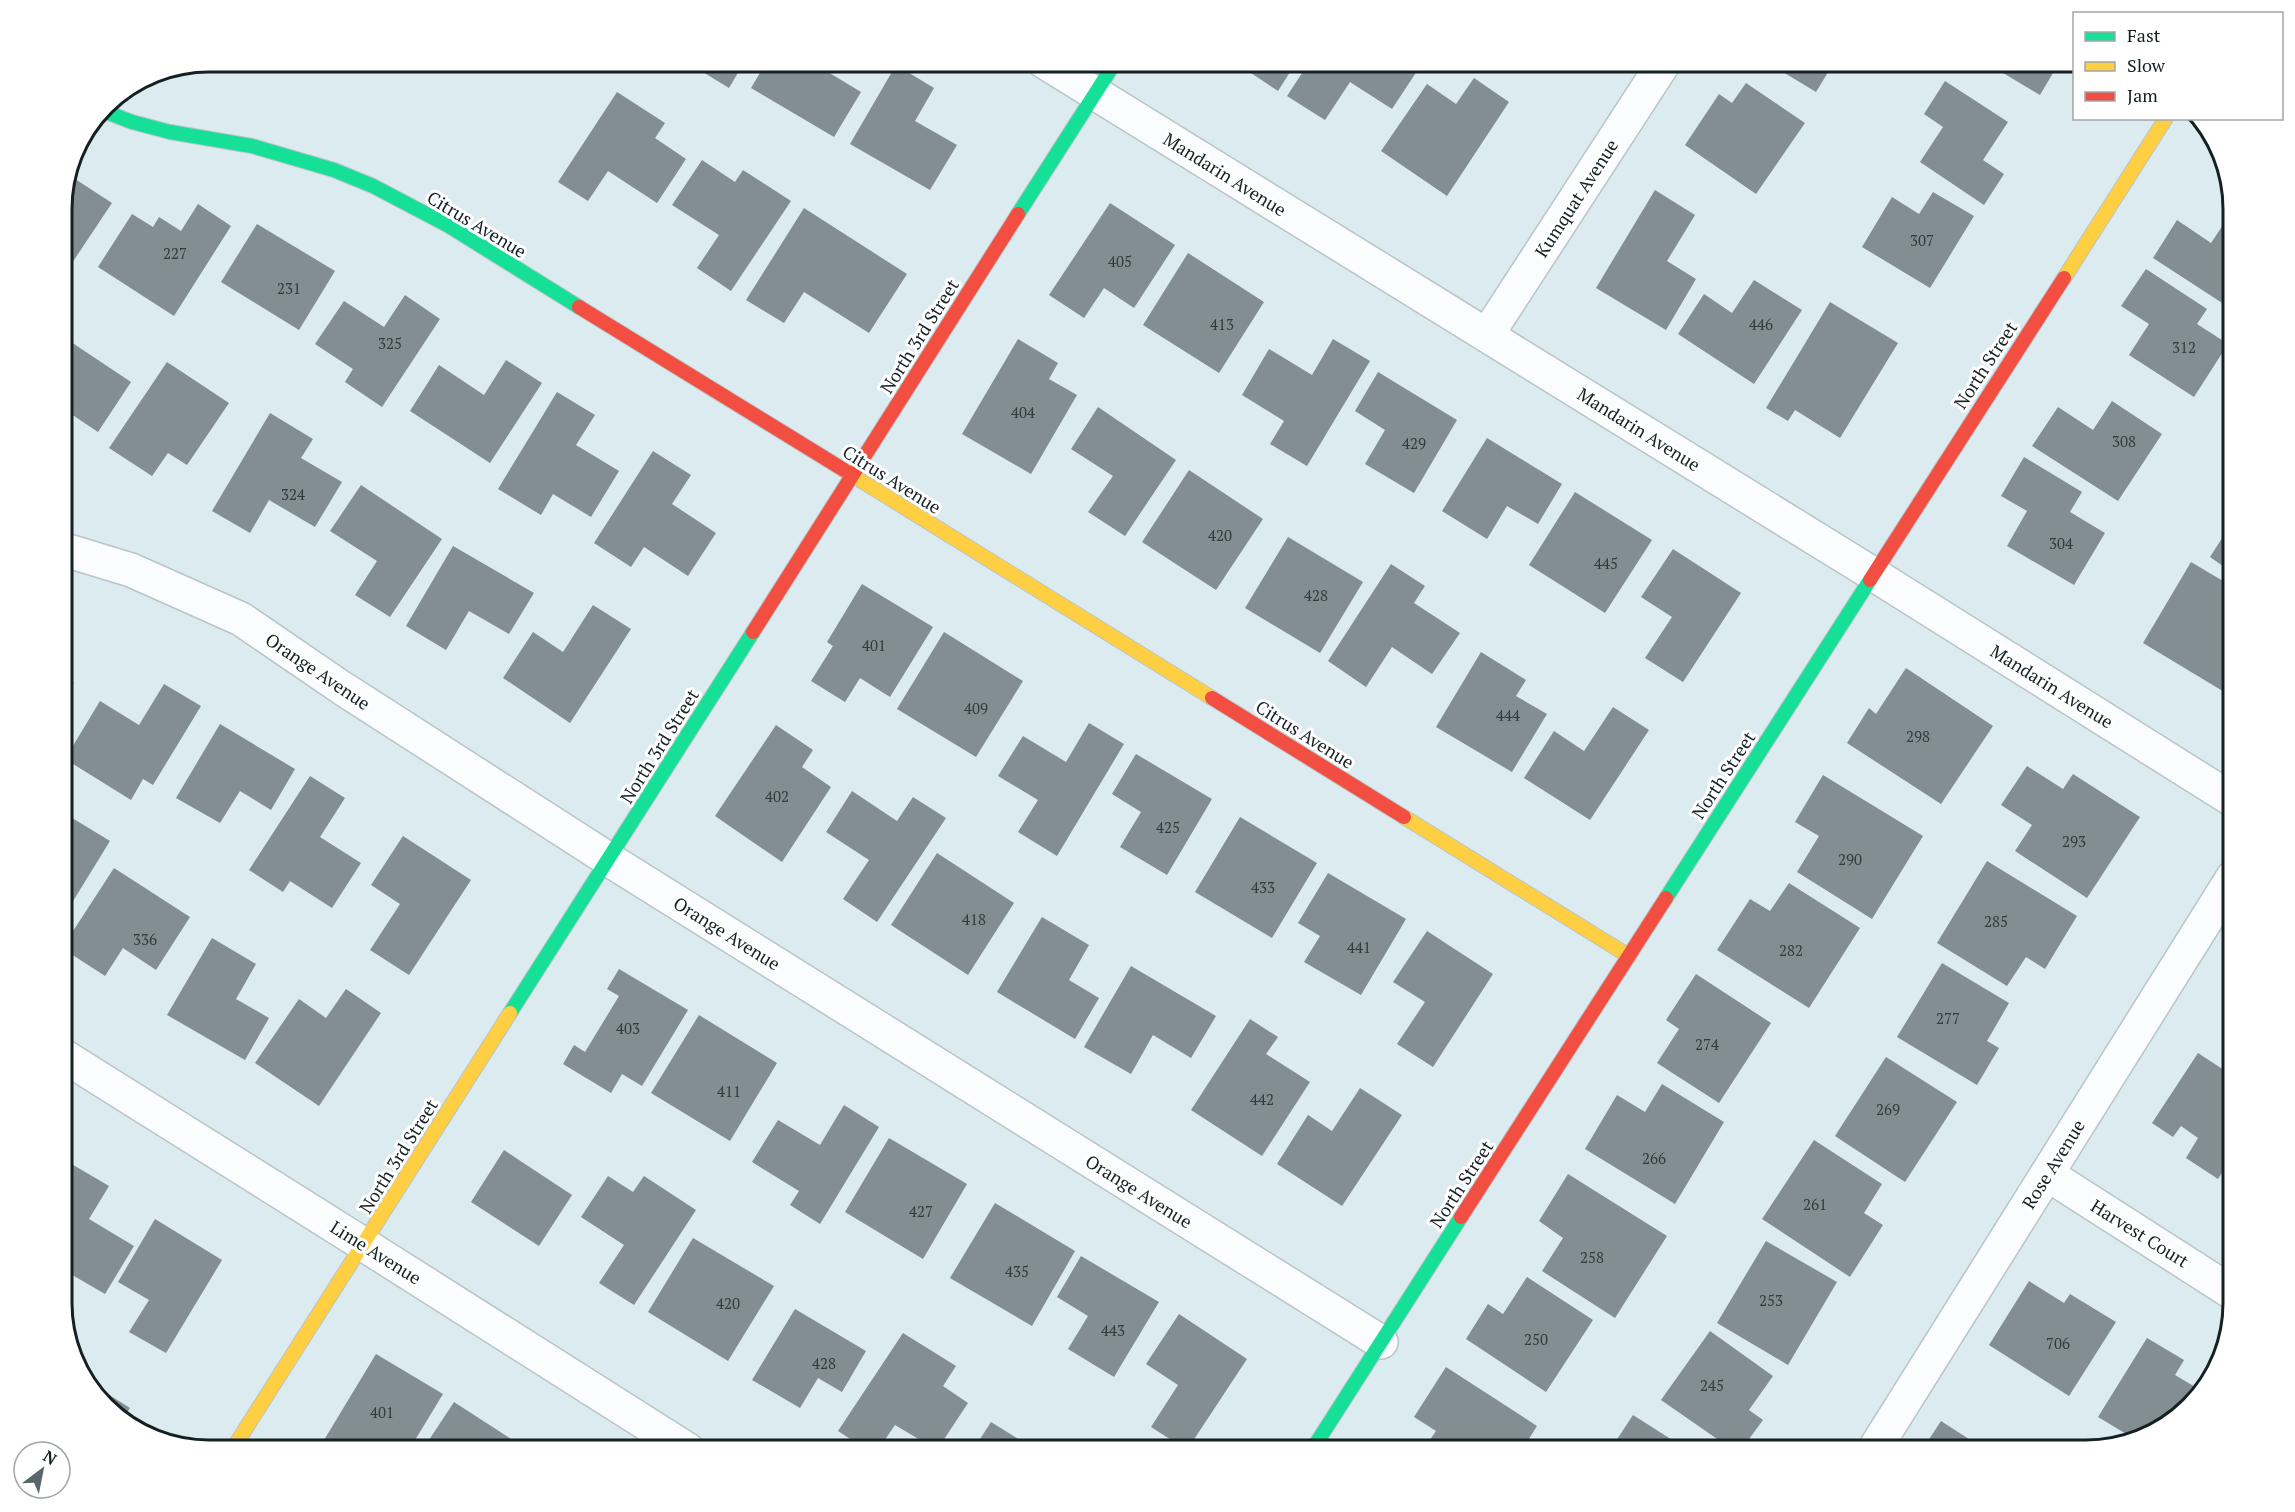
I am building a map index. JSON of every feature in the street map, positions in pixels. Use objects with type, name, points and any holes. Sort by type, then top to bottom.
[{"type":"street","name":"Mandarin Avenue","points":[[1059,72],[1873,574],[2223,793]]},
{"type":"street","name":"North 3rd Street","points":[[238,1440],[1109,72]]},
{"type":"street","name":"Kumquat Avenue","points":[[1486,335],[1658,72]]},
{"type":"street","name":"Citrus Avenue","points":[[111,114],[170,132],[262,149],[334,170],[373,186],[449,226],[1629,956]]},
{"type":"street","name":"North Street","points":[[1318,1440],[2165,120]]},
{"type":"street","name":"Orange Avenue","points":[[72,552],[131,570],[241,619],[342,688],[608,859],[1381,1342]]},
{"type":"street","name":"Rose Avenue","points":[[1880,1440],[2223,894]]},
{"type":"street","name":"Lime Avenue","points":[[72,1061],[672,1440]]},
{"type":"street","name":"Harvest Court","points":[[2047,1174],[2223,1286]]},
{"type":"building","points":[[703,72],[738,72],[729,88]]},
{"type":"building","points":[[760,72],[828,72],[861,92],[834,137],[751,88]]},
{"type":"building","points":[[892,72],[908,72],[934,88],[915,121],[957,145],[930,190],[850,144]]},
{"type":"building","points":[[1250,72],[1290,72],[1278,91]]},
{"type":"building","points":[[1303,72],[1416,72],[1392,109],[1350,82],[1325,120],[1287,96]]},
{"type":"building","points":[[1783,72],[1828,72],[1816,92]]},
{"type":"building","points":[[2001,72],[2054,72],[2040,95]]},
{"type":"building","points":[[1474,78],[1509,102],[1447,196],[1381,151],[1427,84],[1456,104]]},
{"type":"building","points":[[1945,81],[2008,122],[1983,160],[2004,174],[1984,205],[1920,162],[1943,127],[1924,114]]},
{"type":"building","points":[[1746,83],[1805,123],[1756,194],[1685,145],[1719,94],[1732,103]]},
{"type":"building","points":[[617,92],[665,123],[655,138],[686,159],[657,203],[608,171],[588,201],[558,182]]},
{"type":"building","points":[[702,160],[735,182],[743,170],[791,201],[731,291],[697,268],[719,235],[672,205]]},
{"type":"building","points":[[76,179],[112,203],[72,263],[72,200]]},
{"type":"building","points":[[1655,190],[1695,215],[1667,261],[1696,279],[1666,330],[1596,288]]},
{"type":"building","points":[[1933,192],[1974,216],[1930,288],[1862,247],[1892,197],[1919,214]]},
{"type":"building","points":[[1110,203],[1175,245],[1134,308],[1104,288],[1084,318],[1049,295]]},
{"type":"building","points":[[198,204],[231,226],[174,316],[98,267],[132,214],[153,227],[159,217],[181,231]]},
{"type":"building","points":[[804,208],[907,274],[869,333],[804,292],[784,323],[746,300]]},
{"type":"building","points":[[2177,220],[2211,243],[2223,225],[2223,304],[2153,258]]},
{"type":"building","points":[[257,224],[335,271],[299,330],[221,282]]},
{"type":"building","points":[[1188,253],[1264,302],[1219,373],[1143,325]]},
{"type":"building","points":[[2146,269],[2207,309],[2197,324],[2223,341],[2223,352],[2194,397],[2129,355],[2149,324],[2121,306]]},
{"type":"building","points":[[1754,280],[1802,310],[1754,384],[1678,334],[1704,294],[1732,313]]},
{"type":"building","points":[[405,295],[440,319],[382,407],[345,382],[353,369],[315,344],[344,301],[384,327]]},
{"type":"building","points":[[1830,302],[1898,343],[1840,438],[1795,410],[1788,421],[1766,408]]},
{"type":"building","points":[[1018,339],[1058,363],[1049,379],[1077,395],[1031,474],[962,434]]},
{"type":"building","points":[[1333,339],[1370,361],[1307,466],[1270,444],[1284,421],[1242,395],[1269,349],[1312,375]]},
{"type":"building","points":[[72,343],[131,382],[98,432],[72,415]]},
{"type":"building","points":[[506,360],[542,383],[490,463],[410,411],[439,365],[484,395]]},
{"type":"building","points":[[167,362],[229,403],[187,465],[168,453],[152,476],[109,448]]},
{"type":"building","points":[[1378,372],[1457,420],[1414,493],[1365,464],[1385,430],[1355,411]]},
{"type":"building","points":[[557,392],[595,415],[576,445],[619,471],[591,517],[553,494],[541,515],[498,489]]},
{"type":"building","points":[[2112,401],[2162,434],[2118,501],[2032,446],[2058,407],[2093,430]]},
{"type":"building","points":[[1098,407],[1176,460],[1125,536],[1088,512],[1113,476],[1071,449]]},
{"type":"building","points":[[270,413],[313,439],[301,458],[342,482],[315,527],[269,500],[250,533],[212,511]]},
{"type":"building","points":[[1487,438],[1562,484],[1538,524],[1507,506],[1487,539],[1442,511]]},
{"type":"building","points":[[653,451],[691,475],[672,504],[716,533],[688,576],[644,547],[631,567],[594,543]]},
{"type":"building","points":[[2024,457],[2082,492],[2070,512],[2105,533],[2074,585],[2007,546],[2027,511],[2001,496]]},
{"type":"building","points":[[1189,470],[1263,519],[1216,590],[1142,542]]},
{"type":"building","points":[[361,485],[442,539],[390,617],[355,595],[377,561],[330,531]]},
{"type":"building","points":[[1575,492],[1652,540],[1605,613],[1529,565]]},
{"type":"building","points":[[1288,537],[1363,582],[1320,653],[1245,608]]},
{"type":"building","points":[[2223,537],[2223,566],[2210,557]]},
{"type":"building","points":[[453,546],[534,593],[509,634],[469,611],[446,650],[406,626]]},
{"type":"building","points":[[1673,549],[1741,593],[1683,682],[1645,658],[1672,617],[1641,597]]},
{"type":"building","points":[[2191,562],[2223,581],[2223,691],[2143,643]]},
{"type":"building","points":[[1391,564],[1425,586],[1414,603],[1460,633],[1432,674],[1392,647],[1366,687],[1328,661]]},
{"type":"building","points":[[862,584],[933,627],[890,697],[860,678],[845,702],[811,681],[833,646],[827,642]]},
{"type":"building","points":[[593,605],[631,629],[570,723],[503,678],[533,632],[563,652]]},
{"type":"building","points":[[944,632],[1023,681],[976,757],[897,709]]},
{"type":"building","points":[[1481,652],[1526,680],[1516,696],[1547,714],[1512,772],[1436,727]]},
{"type":"building","points":[[1906,668],[1993,726],[1941,804],[1847,743],[1869,708],[1876,714]]},
{"type":"building","points":[[164,684],[201,706],[153,785],[143,779],[131,800],[72,763],[72,747],[100,701],[139,725]]},
{"type":"building","points":[[1613,707],[1649,730],[1590,820],[1524,778],[1554,731],[1584,751]]},
{"type":"building","points":[[1089,723],[1124,744],[1057,856],[1018,832],[1038,800],[998,776],[1023,736],[1066,762]]},
{"type":"building","points":[[220,724],[295,769],[271,810],[240,791],[220,823],[176,798]]},
{"type":"building","points":[[776,725],[813,750],[802,767],[831,787],[782,862],[715,816]]},
{"type":"building","points":[[1136,754],[1212,799],[1167,875],[1120,847],[1141,812],[1112,794]]},
{"type":"building","points":[[2027,766],[2063,789],[2073,774],[2140,817],[2087,898],[2015,851],[2032,825],[2001,805]]},
{"type":"building","points":[[1823,775],[1923,836],[1872,919],[1797,872],[1819,836],[1795,822]]},
{"type":"building","points":[[310,776],[345,798],[320,837],[361,863],[332,908],[290,881],[283,892],[249,870]]},
{"type":"building","points":[[852,791],[897,821],[913,797],[946,818],[877,922],[843,899],[869,860],[826,832]]},
{"type":"building","points":[[1240,817],[1317,863],[1272,938],[1195,892]]},
{"type":"building","points":[[72,818],[110,841],[72,903]]},
{"type":"building","points":[[403,836],[471,880],[409,975],[370,950],[400,904],[371,885]]},
{"type":"building","points":[[937,853],[1014,903],[968,975],[891,925]]},
{"type":"building","points":[[1987,861],[2077,916],[2045,969],[2026,957],[2007,986],[1937,943]]},
{"type":"building","points":[[114,868],[190,917],[156,970],[123,948],[105,976],[72,955],[72,933]]},
{"type":"building","points":[[1328,873],[1406,919],[1361,995],[1304,962],[1320,936],[1298,923]]},
{"type":"building","points":[[1789,883],[1860,928],[1809,1008],[1717,950],[1750,899],[1770,911]]},
{"type":"building","points":[[1042,917],[1089,945],[1069,980],[1099,998],[1075,1039],[997,992]]},
{"type":"building","points":[[1427,931],[1493,974],[1433,1067],[1397,1044],[1425,1002],[1393,982]]},
{"type":"building","points":[[212,938],[256,964],[236,999],[269,1018],[245,1060],[167,1015]]},
{"type":"building","points":[[1942,963],[2009,1003],[1987,1041],[1999,1048],[1977,1085],[1897,1037]]},
{"type":"building","points":[[1131,966],[1216,1016],[1191,1058],[1153,1035],[1131,1074],[1084,1047]]},
{"type":"building","points":[[619,969],[688,1010],[642,1086],[622,1074],[611,1093],[563,1064],[574,1045],[585,1052],[619,996],[607,989]]},
{"type":"building","points":[[1696,974],[1771,1023],[1719,1103],[1657,1063],[1679,1029],[1666,1020]]},
{"type":"building","points":[[346,989],[381,1013],[319,1106],[255,1063],[299,999],[326,1018]]},
{"type":"building","points":[[699,1015],[777,1063],[730,1141],[651,1093]]},
{"type":"building","points":[[1250,1019],[1278,1037],[1266,1054],[1310,1082],[1262,1156],[1191,1110]]},
{"type":"building","points":[[2198,1053],[2223,1069],[2223,1171],[2218,1179],[2186,1158],[2198,1138],[2181,1126],[2173,1137],[2152,1123]]},
{"type":"building","points":[[1886,1057],[1957,1102],[1905,1182],[1835,1136]]},
{"type":"building","points":[[1662,1084],[1724,1122],[1675,1204],[1585,1149],[1617,1095],[1645,1112]]},
{"type":"building","points":[[1360,1088],[1402,1115],[1342,1206],[1277,1164],[1308,1115],[1332,1131]]},
{"type":"building","points":[[844,1105],[879,1127],[820,1224],[790,1205],[799,1191],[752,1162],[778,1120],[820,1145]]},
{"type":"building","points":[[889,1138],[967,1184],[923,1259],[845,1212]]},
{"type":"building","points":[[1814,1140],[1882,1184],[1864,1213],[1883,1225],[1850,1277],[1762,1219]]},
{"type":"building","points":[[504,1150],[572,1195],[539,1246],[471,1202]]},
{"type":"building","points":[[72,1164],[109,1186],[89,1219],[134,1246],[105,1294],[72,1275]]},
{"type":"building","points":[[1568,1174],[1667,1236],[1615,1318],[1542,1271],[1563,1238],[1539,1221]]},
{"type":"building","points":[[608,1176],[633,1192],[644,1176],[696,1210],[634,1305],[599,1283],[624,1245],[581,1217]]},
{"type":"building","points":[[995,1203],[1075,1251],[1032,1326],[950,1278]]},
{"type":"building","points":[[155,1219],[222,1260],[166,1353],[129,1332],[149,1300],[118,1282]]},
{"type":"building","points":[[693,1238],[774,1286],[728,1361],[648,1312]]},
{"type":"building","points":[[1766,1241],[1837,1282],[1788,1365],[1717,1323]]},
{"type":"building","points":[[1081,1256],[1159,1302],[1114,1377],[1068,1349],[1088,1316],[1057,1297]]},
{"type":"building","points":[[1527,1277],[1593,1320],[1546,1392],[1466,1339],[1488,1304],[1503,1314]]},
{"type":"building","points":[[2029,1281],[2064,1303],[2070,1294],[2116,1322],[2069,1396],[1989,1345]]},
{"type":"building","points":[[795,1309],[866,1351],[842,1392],[818,1378],[800,1408],[752,1380]]},
{"type":"building","points":[[1179,1314],[1247,1359],[1194,1440],[1171,1440],[1151,1427],[1178,1385],[1146,1364]]},
{"type":"building","points":[[1710,1331],[1773,1376],[1749,1410],[1763,1420],[1748,1440],[1719,1440],[1661,1400]]},
{"type":"building","points":[[903,1333],[956,1366],[943,1386],[968,1403],[944,1440],[920,1440],[895,1425],[885,1440],[852,1440],[838,1431]]},
{"type":"building","points":[[2147,1338],[2184,1360],[2175,1375],[2194,1386],[2162,1417],[2139,1430],[2126,1434],[2098,1417]]},
{"type":"building","points":[[376,1354],[443,1394],[415,1440],[324,1440]]},
{"type":"building","points":[[1446,1367],[1537,1426],[1528,1440],[1430,1440],[1436,1431],[1414,1417]]},
{"type":"building","points":[[106,1393],[130,1408],[127,1413]]},
{"type":"building","points":[[454,1402],[513,1440],[429,1440]]},
{"type":"building","points":[[1633,1415],[1672,1440],[1617,1440]]},
{"type":"building","points":[[1941,1421],[1970,1440],[1929,1440]]},
{"type":"building","points":[[991,1422],[1020,1440],[979,1440]]},
{"type":"traffic: fast","points":[[1018,214],[1109,72]]},
{"type":"traffic: fast","points":[[111,114],[170,132],[252,146],[334,170],[373,186],[449,226],[579,307]]},
{"type":"traffic: fast","points":[[1666,898],[1870,580]]},
{"type":"traffic: fast","points":[[510,1013],[753,632]]},
{"type":"traffic: fast","points":[[1318,1440],[1461,1217]]},
{"type":"traffic: slow","points":[[2064,278],[2165,120]]},
{"type":"traffic: slow","points":[[844,470],[1212,698]]},
{"type":"traffic: slow","points":[[1404,817],[1629,956]]},
{"type":"traffic: slow","points":[[238,1440],[510,1013]]},
{"type":"traffic: jam","points":[[753,632],[1018,214]]},
{"type":"traffic: jam","points":[[1870,580],[2064,278]]},
{"type":"traffic: jam","points":[[579,307],[844,470]]},
{"type":"traffic: jam","points":[[1212,698],[1404,817]]},
{"type":"traffic: jam","points":[[1461,1217],[1666,898]]}]
